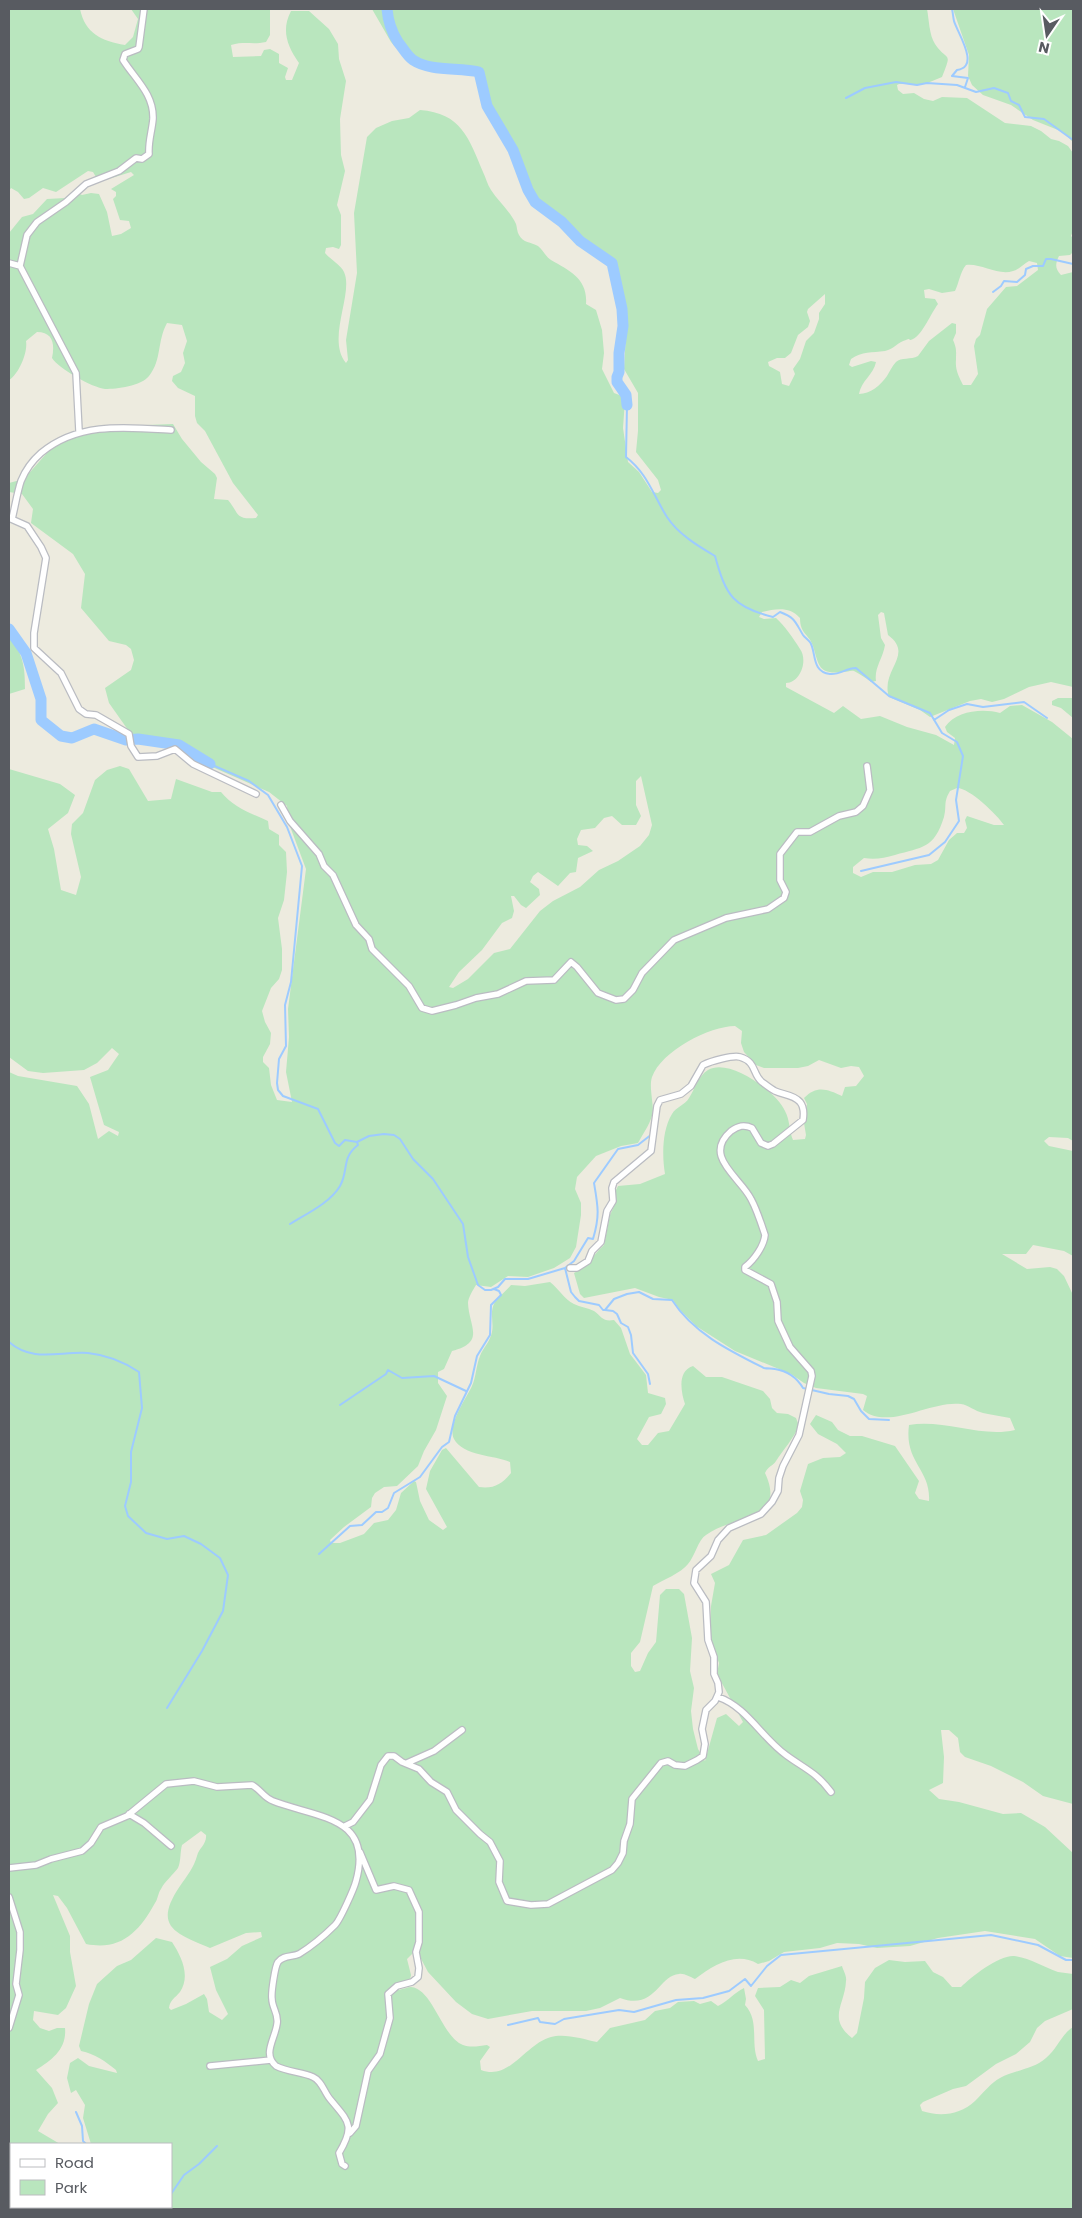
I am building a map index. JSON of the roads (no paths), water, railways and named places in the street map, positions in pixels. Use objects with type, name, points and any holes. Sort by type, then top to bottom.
[{"type":"street","points":[[79,432],[76,373],[20,266],[27,235],[37,222],[66,202],[86,184],[119,171],[136,158],[142,159],[149,154],[149,134],[153,118],[151,102],[142,84],[123,60],[124,54],[138,50],[144,9]]},
{"type":"street","points":[[9,263],[20,266]]},
{"type":"street","points":[[171,430],[132,428],[79,432],[52,445],[34,459],[22,480],[11,519],[27,526],[46,558],[34,633],[34,648],[61,673],[80,709],[86,714],[96,715],[129,734],[131,746],[138,757],[157,756],[175,749],[194,764],[256,794]]},
{"type":"street","points":[[281,805],[290,821],[319,854],[324,866],[333,875],[356,925],[369,939],[372,949],[409,986],[422,1008],[432,1011],[476,998],[498,994],[526,981],[554,980],[571,962],[598,993],[616,1000],[624,999],[629,995],[642,973],[674,940],[726,918],[768,909],[784,898],[786,892],[780,880],[780,854],[797,832],[810,832],[839,816],[856,812],[863,806],[870,790],[867,766]]},
{"type":"street","points":[[345,1826],[353,1822],[370,1800],[381,1765],[386,1759],[394,1756],[420,1769],[431,1782],[447,1792],[456,1810],[495,1848],[500,1861],[499,1882],[507,1901],[531,1905],[548,1904],[605,1874],[618,1863],[623,1853],[624,1841],[630,1824],[631,1803],[635,1794],[661,1763],[668,1761],[675,1765],[685,1766],[703,1756],[705,1750],[702,1729],[704,1716],[706,1710],[718,1697],[719,1687],[714,1674],[715,1662],[708,1640],[706,1602],[694,1583],[696,1570],[711,1556],[718,1540],[729,1528],[761,1514],[772,1502],[778,1491],[779,1478],[783,1466],[799,1435],[812,1376],[811,1371],[790,1347],[778,1321],[777,1302],[771,1284],[745,1270],[745,1266],[760,1249],[765,1235],[751,1199],[721,1159],[721,1144],[732,1130],[741,1125],[752,1128],[761,1143],[768,1146],[773,1144],[803,1120],[803,1106],[792,1096],[775,1092],[759,1080],[754,1066],[740,1057],[730,1056],[703,1065],[691,1086],[681,1094],[660,1100],[654,1120],[651,1151],[614,1182],[612,1188],[613,1201],[607,1211],[602,1242],[592,1251],[588,1261],[576,1268],[570,1268]]},
{"type":"street","points":[[718,1697],[736,1706],[769,1740],[786,1755],[809,1769],[831,1792]]},
{"type":"street","points":[[407,1764],[434,1751],[462,1730]]},
{"type":"street","points":[[9,1868],[36,1865],[50,1858],[82,1851],[91,1843],[101,1827],[129,1814],[162,1786],[175,1782],[194,1780],[217,1788],[252,1785],[270,1800],[298,1808],[345,1826],[356,1837],[376,1890],[394,1886],[410,1890],[419,1912],[419,1934],[416,1952],[419,1968],[418,1977],[412,1982],[397,1986],[388,1994],[390,2018],[380,2054],[368,2071],[356,2126],[348,2135]]},
{"type":"street","points":[[129,1814],[144,1823],[171,1846]]},
{"type":"street","points":[[345,2166],[342,2164],[340,2153],[350,2128],[344,2115],[330,2099],[316,2078],[284,2070],[276,2066],[271,2060],[270,2048],[278,2020],[271,1998],[277,1965],[283,1958],[299,1954],[338,1922],[355,1884],[360,1850]]},
{"type":"street","points":[[9,1896],[20,1932],[20,1950],[16,1984],[19,1995],[9,2028]]},
{"type":"street","points":[[210,2066],[271,2060]]},
{"type":"waterway","points":[[387,9],[393,34],[413,60],[428,66],[479,72],[487,106],[513,150],[528,190],[535,202],[562,222],[580,241],[612,263],[622,309],[623,326],[617,382],[626,395],[627,405]]},
{"type":"waterway","points":[[952,9],[954,21],[967,56],[967,63],[952,76],[968,78],[965,87]]},
{"type":"waterway","points":[[846,98],[865,88],[896,82],[917,85],[927,83],[957,85],[976,92],[994,88],[1008,93],[1011,101],[1019,105],[1025,117],[1044,119],[1073,140]]},
{"type":"waterway","points":[[993,292],[1004,281],[1017,282],[1025,275],[1026,269],[1033,266],[1043,266],[1046,259],[1073,264]]},
{"type":"waterway","points":[[627,405],[626,457],[640,470],[667,517],[677,529],[715,556],[723,581],[733,598],[740,604],[759,613],[773,617],[780,612],[789,616],[813,648],[817,666],[820,670],[824,673],[834,674],[856,668],[889,696],[930,713],[942,733],[957,742],[963,756],[956,800],[959,821],[945,842],[929,855],[861,871]]},
{"type":"waterway","points":[[9,629],[26,653],[41,699],[41,720],[61,736],[72,738],[94,729],[126,740],[138,739],[179,745],[210,764]]},
{"type":"waterway","points":[[934,720],[949,710],[967,704],[983,707],[1024,702],[1047,718]]},
{"type":"waterway","points":[[210,764],[249,781],[268,795],[287,827],[302,866],[291,982],[285,1005],[286,1046],[279,1059],[278,1090],[283,1096],[318,1109],[335,1143],[339,1146],[345,1140],[357,1142],[369,1136],[384,1134],[394,1135],[400,1139],[413,1159],[433,1179],[463,1224],[468,1257],[478,1285],[485,1290],[491,1290],[498,1287],[505,1279],[528,1279],[565,1268],[574,1261],[588,1238],[593,1239],[597,1224],[598,1211],[594,1183],[618,1149],[638,1145],[652,1134]]},
{"type":"waterway","points":[[290,1224],[317,1208],[336,1192],[343,1180],[347,1159],[358,1145],[357,1142]]},
{"type":"waterway","points":[[565,1268],[571,1292],[579,1301],[599,1305],[605,1310],[614,1299],[639,1292],[653,1299],[672,1300],[701,1332],[738,1355],[764,1368],[788,1373],[803,1388],[848,1396],[854,1399],[861,1411],[869,1419],[889,1420]]},
{"type":"waterway","points":[[319,1554],[350,1526],[362,1525],[376,1512],[382,1512],[388,1508],[394,1493],[420,1477],[442,1447],[449,1442],[455,1416],[471,1383],[477,1356],[490,1335],[491,1305],[501,1295],[499,1291],[494,1289]]},
{"type":"waterway","points":[[605,1310],[613,1311],[617,1314],[621,1323],[628,1327],[633,1353],[648,1374],[650,1384]]},
{"type":"waterway","points":[[9,1342],[18,1348],[37,1354],[88,1353],[102,1355],[121,1362],[139,1372],[142,1408],[131,1452],[131,1482],[125,1506],[128,1516],[146,1533],[167,1539],[184,1536],[201,1544],[220,1558],[228,1575],[223,1611],[202,1651],[167,1708]]},
{"type":"waterway","points":[[340,1405],[386,1374],[388,1370],[402,1378],[434,1376],[466,1391]]},
{"type":"waterway","points":[[508,2025],[538,2018],[540,2022],[555,2024],[564,2019],[619,2010],[634,2012],[676,2000],[703,1998],[729,1991],[745,1979],[751,1986],[767,1966],[781,1955],[991,1935],[1038,1945],[1066,1960],[1073,1960]]},
{"type":"waterway","points":[[76,2112],[82,2126],[83,2141],[85,2143]]},
{"type":"waterway","points":[[172,2193],[184,2175],[199,2164],[217,2146]]}]
